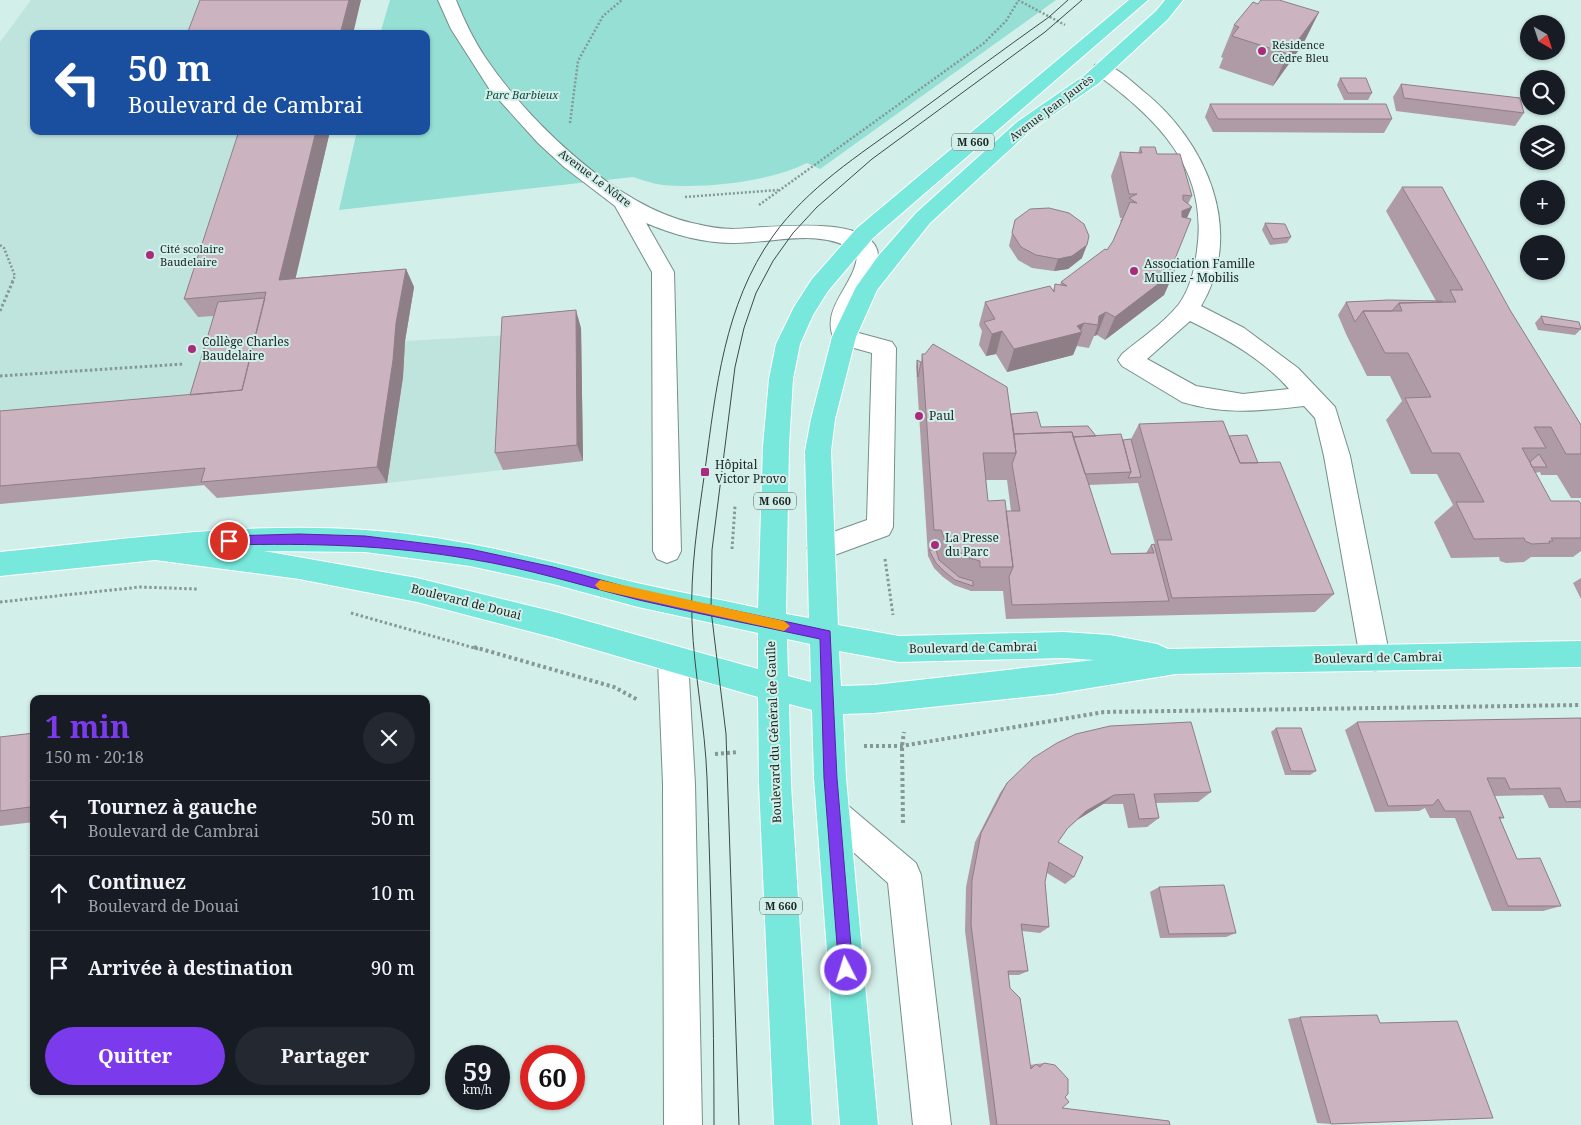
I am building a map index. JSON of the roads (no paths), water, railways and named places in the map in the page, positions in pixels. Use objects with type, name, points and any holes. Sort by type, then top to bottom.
[{"type":"main road","name":"Avenue Jean Jaurès","points":[[857,242],[1139,0]]},
{"type":"main road","name":"Avenue Jean Jaurès","points":[[844,337],[867,287],[923,218],[1024,126],[1073,94],[1102,69],[1162,15],[1174,0]]},
{"type":"main road","name":"Boulevard du Général de Gaulle","points":[[793,1125],[775,784],[772,687],[776,446],[781,379],[788,344],[802,313],[820,285],[857,242]]},
{"type":"main road","name":"M 660","points":[[844,337],[828,396],[818,451],[834,814],[859,1125]]},
{"type":"main road","name":"Boulevard de Douai","points":[[0,564],[248,539],[299,538],[365,541],[428,547],[553,572],[638,595],[772,623]]},
{"type":"main road","name":"Boulevard de Douai","points":[[153,548],[299,567],[417,590],[555,625],[772,687]]},
{"type":"main road","name":"Boulevard de Cambrai","points":[[772,623],[899,649],[1064,645],[1110,648],[1176,661]]},
{"type":"main road","name":"Boulevard de Cambrai","points":[[772,687],[828,700],[874,699],[1054,680],[1176,661],[1581,654]]},
{"type":"street","name":"Avenue Le Nôtre","points":[[447,0],[460,31],[493,79],[536,129],[565,157],[624,202],[643,213],[690,230],[718,236],[748,237],[822,232],[857,242]]},
{"type":"street","points":[[1102,69],[1162,117],[1187,153],[1207,200],[1210,243],[1200,286],[1187,309],[1130,360],[1191,395],[1243,402],[1309,396]]},
{"type":"street","points":[[624,202],[663,272],[667,550]]},
{"type":"street","points":[[821,548],[880,527],[884,348],[844,337],[842,319],[847,302],[869,256],[867,250],[857,242]]},
{"type":"street","points":[[1187,309],[1236,334],[1290,374],[1326,414],[1336,456],[1375,658]]},
{"type":"street","points":[[673,660],[679,784],[683,1125]]},
{"type":"street","points":[[834,814],[904,875],[932,1125]]},
{"type":"tram line","points":[[714,1125],[707,778],[693,641],[692,583],[695,545],[713,409],[718,379],[733,319],[743,290],[756,263],[773,236],[818,187],[852,160],[1049,17],[1068,0]]},
{"type":"tram line","points":[[739,1125],[726,734],[711,610],[712,550],[735,367],[744,328],[756,293],[773,261],[793,233],[817,207],[872,159],[1045,32],[1082,0]]},
{"type":"place","name":"Résidence Cèdre Bleu","points":[[1262,51]]},
{"type":"place","name":"Cité scolaire Baudelaire","points":[[150,255]]},
{"type":"place","name":"Association Famille Mulliez - Mobilis","points":[[1134,271]]},
{"type":"place","name":"Collège Charles Baudelaire","points":[[192,349]]},
{"type":"place","name":"Paul","points":[[919,416]]},
{"type":"place","name":"Hôpital Victor Provo","points":[[705,472]]},
{"type":"place","name":"La Presse du Parc","points":[[935,545]]},
{"type":"park label","name":"Parc Barbieux","points":[[522,95]]}]
